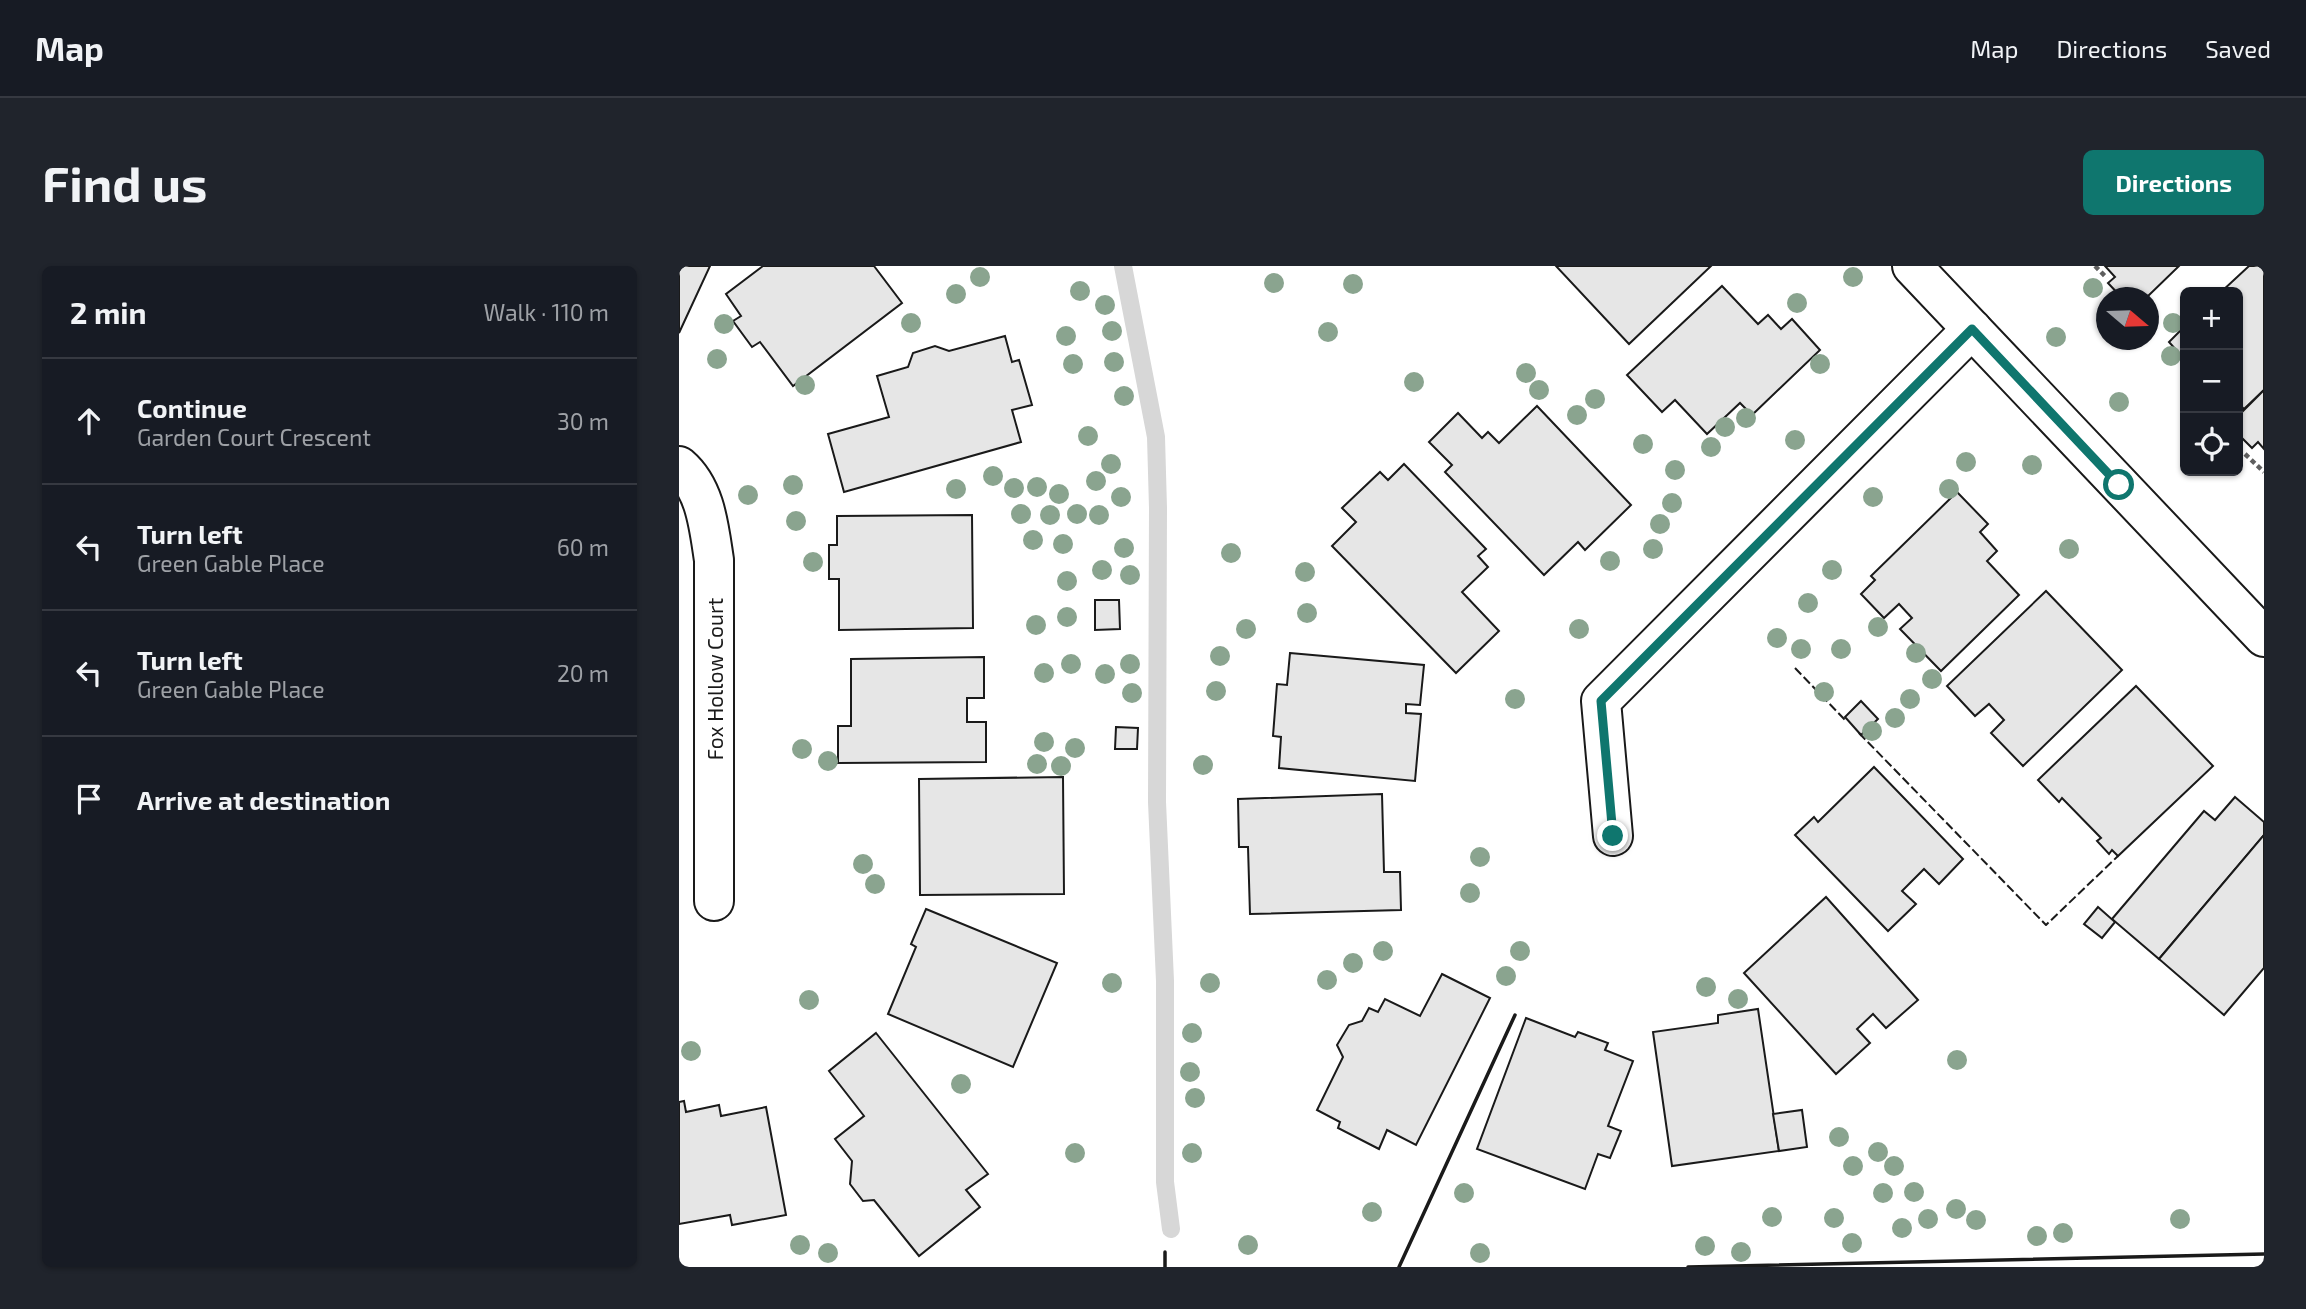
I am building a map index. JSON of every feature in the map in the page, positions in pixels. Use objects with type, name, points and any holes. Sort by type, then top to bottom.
[{"type":"street","points":[[1912,266],[2264,637]]},
{"type":"street","points":[[1613,836],[1601,701],[1972,329]]},
{"type":"street","name":"Fox Hollow Court","points":[[679,466],[686,472],[708,515],[713,560],[714,901]]},
{"type":"path","points":[[2095,266],[2107,278]]},
{"type":"path","points":[[2245,454],[2264,472]]},
{"type":"building","points":[[679,266],[710,266],[679,333]]},
{"type":"building","points":[[763,266],[874,266],[902,303],[793,386],[760,342],[752,347],[733,321],[741,316],[726,294]]},
{"type":"building","points":[[1556,266],[1711,266],[1629,344]]},
{"type":"building","points":[[2105,266],[2179,266],[2157,287],[2112,287],[2108,283],[2115,277]]},
{"type":"building","points":[[2249,266],[2264,266],[2264,390],[2244,409],[2243,287],[2226,287]]},
{"type":"building","points":[[1722,286],[1758,324],[1768,315],[1781,329],[1792,319],[1820,350],[1752,415],[1740,403],[1707,434],[1675,400],[1662,412],[1627,375]]},
{"type":"building","points":[[2180,331],[2180,354],[2169,342]]},
{"type":"building","points":[[1005,336],[1012,362],[1019,360],[1032,405],[1012,410],[1021,442],[844,492],[828,434],[889,417],[877,376],[908,367],[913,353],[935,346],[949,351]]},
{"type":"building","points":[[2264,390],[2264,449],[2258,442],[2252,448],[2243,439],[2243,411]]},
{"type":"building","points":[[1537,406],[1631,505],[1585,550],[1578,542],[1544,575],[1445,472],[1452,465],[1429,442],[1458,413],[1482,438],[1488,432],[1499,443]]},
{"type":"building","points":[[1404,464],[1486,549],[1478,556],[1488,567],[1462,592],[1499,631],[1456,673],[1332,546],[1356,522],[1342,508],[1380,472],[1388,480]]},
{"type":"building","points":[[1957,492],[1988,524],[1980,532],[1997,551],[1987,561],[2019,595],[1941,671],[1900,629],[1912,618],[1899,604],[1884,618],[1861,594],[1875,580],[1871,576]]},
{"type":"building","points":[[972,515],[973,628],[839,630],[839,579],[829,579],[829,545],[837,545],[837,516]]},
{"type":"building","points":[[2046,591],[2122,670],[2023,766],[1991,733],[2004,720],[1989,704],[1975,716],[1947,686]]},
{"type":"building","points":[[1095,600],[1119,600],[1120,629],[1095,630]]},
{"type":"building","points":[[1290,653],[1424,665],[1420,705],[1406,704],[1406,713],[1421,714],[1415,781],[1279,768],[1281,737],[1273,736],[1277,684],[1287,685]]},
{"type":"building","points":[[984,657],[984,698],[967,698],[967,722],[986,722],[986,762],[838,763],[838,726],[851,726],[851,659]]},
{"type":"building","points":[[2136,686],[2213,766],[2118,856],[2112,850],[2109,854],[2097,841],[2101,838],[2062,798],[2059,802],[2038,780]]},
{"type":"building","points":[[1861,701],[1878,719],[1861,735],[1845,717]]},
{"type":"building","points":[[1116,727],[1138,728],[1137,749],[1115,749]]},
{"type":"building","points":[[1874,767],[1963,859],[1939,884],[1924,869],[1902,891],[1916,904],[1888,931],[1795,835],[1814,817],[1818,822]]},
{"type":"building","points":[[1063,777],[1064,894],[920,895],[919,779]]},
{"type":"building","points":[[1382,794],[1384,872],[1400,872],[1401,910],[1250,914],[1248,847],[1239,847],[1238,799]]},
{"type":"building","points":[[2235,797],[2264,822],[2264,835],[2159,959],[2112,919],[2204,811],[2215,820]]},
{"type":"building","points":[[2264,835],[2264,968],[2224,1015],[2159,959]]},
{"type":"building","points":[[1826,897],[1918,1000],[1886,1028],[1873,1014],[1857,1029],[1870,1043],[1836,1074],[1744,973]]},
{"type":"building","points":[[2098,907],[2115,922],[2102,938],[2084,924]]},
{"type":"building","points":[[926,909],[1057,963],[1013,1067],[888,1014],[916,947],[911,944]]},
{"type":"building","points":[[1442,974],[1490,998],[1416,1145],[1387,1130],[1379,1149],[1338,1128],[1340,1122],[1317,1110],[1343,1057],[1337,1045],[1349,1025],[1362,1021],[1369,1008],[1378,1012],[1385,999],[1420,1016]]},
{"type":"building","points":[[1758,1009],[1779,1151],[1672,1166],[1653,1032],[1718,1023],[1718,1015]]},
{"type":"building","points":[[1526,1018],[1575,1037],[1578,1032],[1608,1043],[1605,1050],[1633,1061],[1608,1126],[1621,1131],[1610,1158],[1598,1154],[1585,1189],[1477,1149]]},
{"type":"building","points":[[876,1033],[988,1174],[966,1190],[980,1207],[919,1256],[874,1200],[863,1201],[850,1184],[852,1161],[835,1139],[864,1116],[829,1071]]},
{"type":"building","points":[[684,1101],[686,1112],[719,1105],[721,1116],[766,1107],[786,1215],[732,1225],[730,1215],[679,1224],[679,1102]]},
{"type":"building","points":[[1802,1110],[1807,1147],[1779,1151],[1773,1114]]},
{"type":"waterway","points":[[1123,266],[1156,437],[1157,802],[1165,981],[1165,1182],[1171,1229]]},
{"type":"fence","points":[[1795,668],[1846,721]]},
{"type":"fence","points":[[1859,733],[2046,925],[2118,856]]},
{"type":"wall","points":[[1399,1267],[1515,1015]]},
{"type":"wall","points":[[1165,1252],[1165,1267]]},
{"type":"wall","points":[[1688,1267],[2264,1254]]},
{"type":"route","points":[[1613,836],[1601,701],[1972,329],[2119,485]]}]
